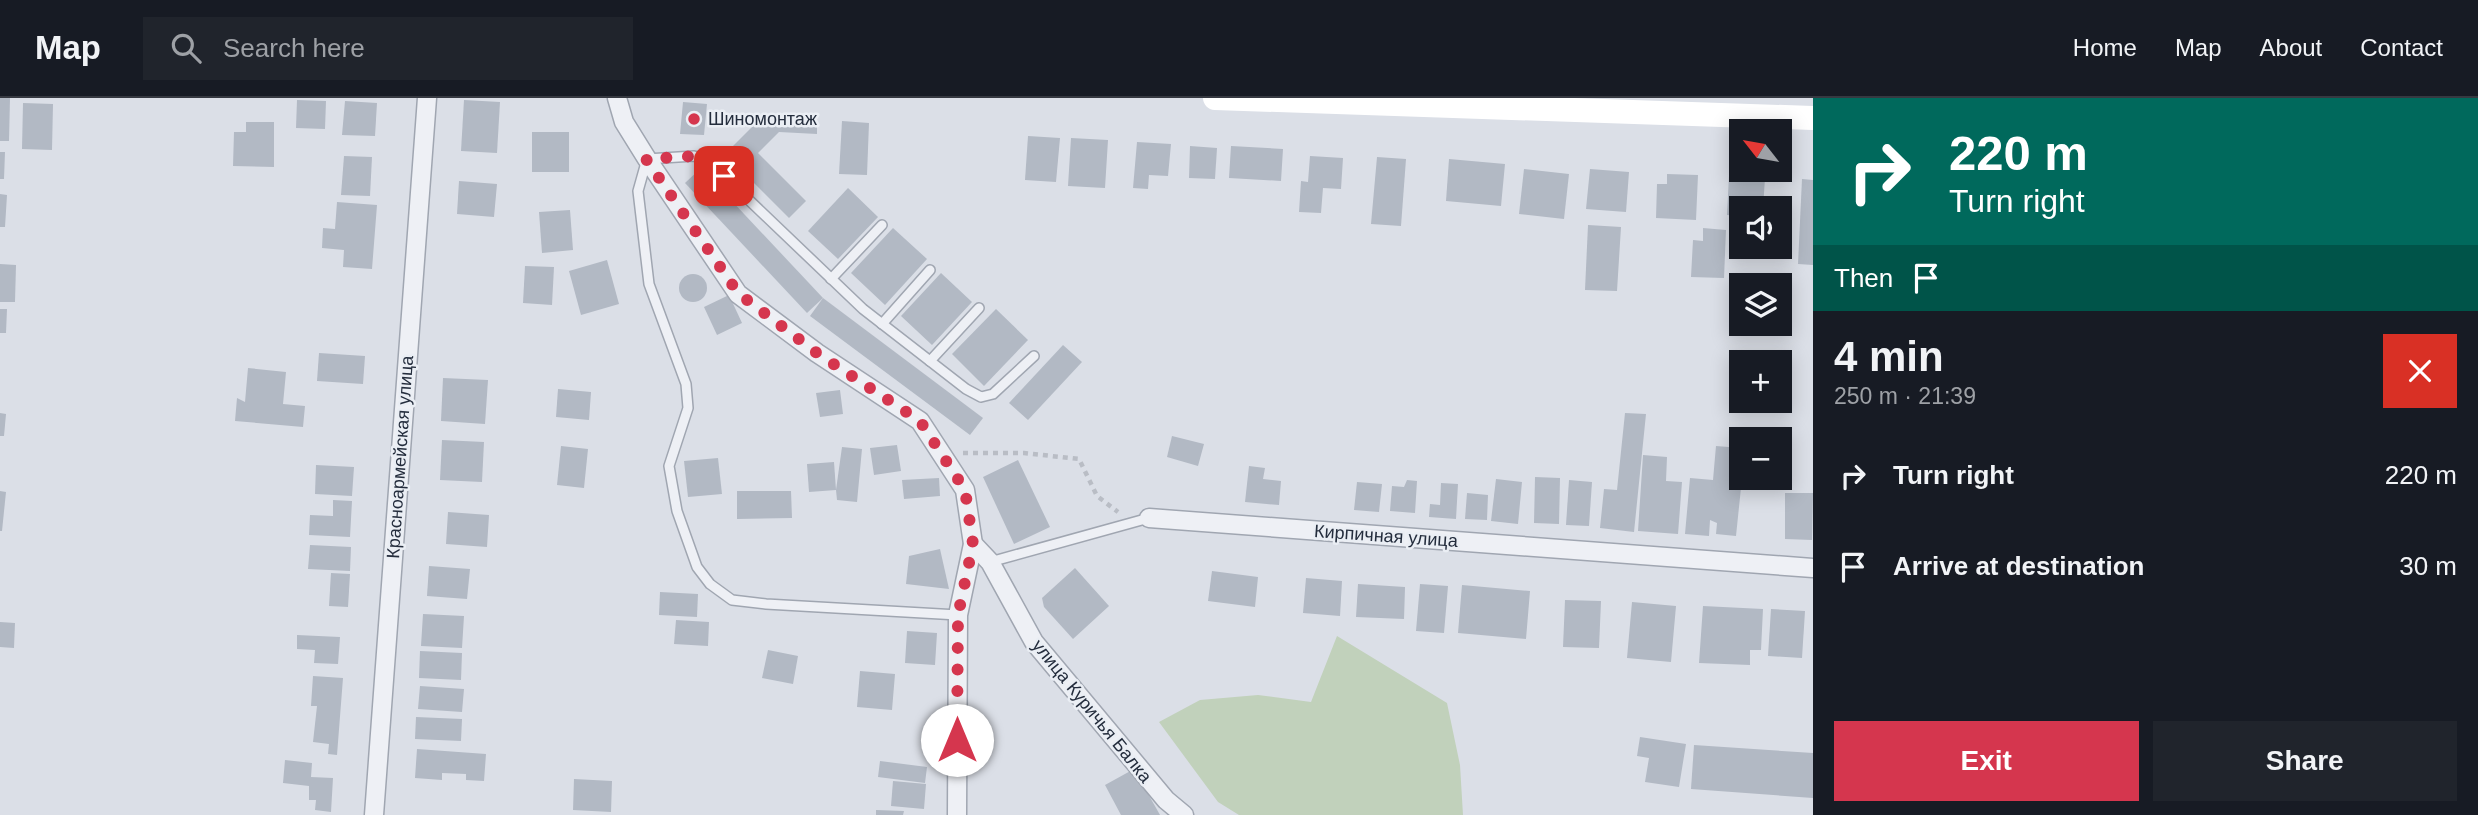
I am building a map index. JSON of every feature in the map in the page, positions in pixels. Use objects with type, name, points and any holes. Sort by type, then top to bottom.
[{"type":"main road","points":[[1214,98],[1813,118]]},
{"type":"street","name":"Красноармейская улица","points":[[374,815],[427,98]]},
{"type":"street","points":[[617,98],[624,122],[646,159],[738,293],[817,353],[920,421],[965,490],[973,544],[958,615],[957,815]]},
{"type":"street","name":"Кирпичная улица","points":[[1141,520],[1813,568]]},
{"type":"street","points":[[973,544],[990,562]]},
{"type":"street","name":"улица Куричья Балка","points":[[990,562],[1034,642],[1166,800],[1184,815]]},
{"type":"lane","points":[[958,615],[732,600],[710,584],[697,567],[677,511],[669,466],[688,408],[686,384],[649,284],[638,191],[646,159],[694,156],[706,159],[882,324],[966,389],[981,397],[993,394],[1034,356]]},
{"type":"lane","points":[[831,279],[882,225]]},
{"type":"lane","points":[[882,324],[930,270]]},
{"type":"lane","points":[[930,361],[979,308]]},
{"type":"lane","name":"Кирпичная улица","points":[[990,562],[1141,520]]},
{"type":"path","points":[[928,433],[956,453],[1024,453],[1079,459],[1097,496],[1141,520]]},
{"type":"green space","points":[[1337,636],[1447,703],[1460,765],[1463,815],[1239,815],[1218,802],[1159,722],[1200,700],[1258,695],[1311,702]]},
{"type":"building","points":[[0,98],[10,98],[9,141],[0,141]]},
{"type":"building","points":[[297,100],[326,101],[325,129],[296,128]]},
{"type":"building","points":[[464,100],[500,102],[497,153],[461,151]]},
{"type":"building","points":[[345,101],[377,103],[375,136],[342,135]]},
{"type":"building","name":"Шиномонтаж","points":[[683,102],[707,104],[704,135],[680,134]]},
{"type":"building","points":[[23,103],[53,104],[52,150],[22,149]]},
{"type":"building","points":[[762,117],[817,119],[817,134],[779,132],[758,153],[806,201],[789,218],[725,154]]},
{"type":"building","points":[[842,121],[869,123],[867,175],[839,174]]},
{"type":"building","points":[[246,122],[274,122],[274,167],[233,166],[234,132],[246,132]]},
{"type":"building","points":[[532,132],[569,132],[569,172],[532,172]]},
{"type":"building","points":[[1028,136],[1060,138],[1056,182],[1025,180]]},
{"type":"building","points":[[1071,138],[1108,140],[1105,188],[1068,186]]},
{"type":"building","points":[[1137,142],[1171,144],[1168,176],[1149,175],[1148,189],[1133,188]]},
{"type":"building","points":[[1190,146],[1217,148],[1215,179],[1189,178]]},
{"type":"building","points":[[1231,146],[1283,149],[1281,181],[1229,178]]},
{"type":"building","points":[[0,152],[5,152],[4,179],[0,179]]},
{"type":"building","points":[[344,156],[372,157],[370,196],[341,195]]},
{"type":"building","points":[[1310,156],[1343,158],[1341,189],[1323,188],[1321,213],[1299,212],[1301,181],[1308,182]]},
{"type":"building","points":[[1377,157],[1406,159],[1401,226],[1371,224]]},
{"type":"building","points":[[1449,159],[1505,164],[1501,206],[1446,201]]},
{"type":"building","points":[[701,168],[823,298],[807,313],[685,183]]},
{"type":"building","points":[[1524,169],[1569,174],[1564,219],[1519,214]]},
{"type":"building","points":[[1590,169],[1629,172],[1626,212],[1586,209]]},
{"type":"building","points":[[1667,174],[1698,175],[1696,220],[1656,218],[1657,184],[1667,184]]},
{"type":"building","points":[[1729,176],[1729,182],[1765,182],[1764,196],[1729,196],[1727,215]]},
{"type":"building","points":[[1802,179],[1813,180],[1813,265],[1798,264]]},
{"type":"building","points":[[459,181],[497,184],[494,217],[457,214]]},
{"type":"building","points":[[848,188],[878,217],[838,259],[808,231]]},
{"type":"building","points":[[0,194],[7,195],[5,227],[0,227]]},
{"type":"building","points":[[337,202],[377,205],[372,269],[343,267],[344,250],[322,248],[323,228],[335,229]]},
{"type":"building","points":[[570,210],[573,250],[542,253],[539,212]]},
{"type":"building","points":[[1588,225],[1621,227],[1617,291],[1585,290]]},
{"type":"building","points":[[893,228],[927,259],[885,305],[851,273]]},
{"type":"building","points":[[1703,228],[1726,230],[1724,278],[1691,277],[1693,240],[1703,241]]},
{"type":"building","points":[[607,260],[619,304],[581,315],[569,271]]},
{"type":"building","points":[[0,264],[16,265],[15,302],[0,302]]},
{"type":"building","points":[[525,266],[554,267],[552,305],[523,303]]},
{"type":"building","points":[[941,273],[972,302],[932,345],[901,316]]},
{"type":"building","points":[[693,274],[703,278],[707,288],[703,298],[693,302],[683,298],[679,288],[683,278]]},
{"type":"building","points":[[729,295],[742,323],[717,335],[704,307]]},
{"type":"building","points":[[823,298],[983,418],[970,435],[810,316]]},
{"type":"building","points":[[0,309],[7,309],[6,333],[0,333]]},
{"type":"building","points":[[996,309],[1028,340],[984,386],[952,354]]},
{"type":"building","points":[[1063,345],[1082,362],[1028,420],[1009,403]]},
{"type":"building","points":[[319,353],[365,356],[363,384],[317,381]]},
{"type":"building","points":[[248,368],[286,372],[283,404],[305,406],[303,427],[235,421],[237,398],[245,402]]},
{"type":"building","points":[[443,378],[488,380],[485,424],[441,421]]},
{"type":"building","points":[[558,389],[591,392],[589,420],[556,417]]},
{"type":"building","points":[[840,390],[843,414],[820,417],[816,393]]},
{"type":"building","points":[[0,413],[6,414],[4,436],[0,436]]},
{"type":"building","points":[[1625,413],[1646,414],[1634,532],[1600,528],[1604,489],[1617,490]]},
{"type":"building","points":[[1172,436],[1204,444],[1198,466],[1167,457]]},
{"type":"building","points":[[442,440],[484,442],[482,482],[440,480]]},
{"type":"building","points":[[897,445],[901,471],[874,475],[870,448]]},
{"type":"building","points":[[561,446],[588,449],[584,488],[557,485]]},
{"type":"building","points":[[1716,446],[1729,447],[1729,490],[1741,490],[1736,536],[1716,534],[1717,523],[1710,520],[1709,536],[1685,534],[1690,478],[1713,480]]},
{"type":"building","points":[[842,447],[862,449],[857,502],[837,500]]},
{"type":"building","points":[[1643,455],[1667,457],[1666,481],[1682,482],[1678,534],[1638,531]]},
{"type":"building","points":[[718,458],[722,494],[688,497],[684,461]]},
{"type":"building","points":[[1018,460],[1050,527],[1014,544],[983,477]]},
{"type":"building","points":[[834,462],[836,490],[809,492],[807,464]]},
{"type":"building","points":[[316,465],[354,467],[352,496],[315,494]]},
{"type":"building","points":[[1249,466],[1265,468],[1263,479],[1281,481],[1279,505],[1245,502]]},
{"type":"building","points":[[1535,477],[1560,478],[1559,524],[1534,523]]},
{"type":"building","points":[[939,478],[940,496],[904,499],[902,480]]},
{"type":"building","points":[[1496,479],[1522,482],[1518,524],[1491,521]]},
{"type":"building","points":[[1407,480],[1417,481],[1415,513],[1390,511],[1392,486],[1404,487]]},
{"type":"building","points":[[1569,480],[1592,482],[1589,526],[1566,525]]},
{"type":"building","points":[[1357,482],[1382,484],[1379,512],[1354,510]]},
{"type":"building","points":[[1441,483],[1458,484],[1456,519],[1429,517],[1430,504],[1440,505]]},
{"type":"building","points":[[0,491],[6,492],[2,531],[0,531]]},
{"type":"building","points":[[737,491],[791,491],[792,518],[737,519]]},
{"type":"building","points":[[1467,493],[1488,495],[1487,520],[1465,519]]},
{"type":"building","points":[[1785,493],[1813,493],[1812,540],[1785,539]]},
{"type":"building","points":[[333,500],[352,501],[350,537],[309,535],[310,515],[333,516]]},
{"type":"building","points":[[448,512],[489,515],[487,547],[446,544]]},
{"type":"building","points":[[310,545],[351,547],[350,571],[308,569]]},
{"type":"building","points":[[940,549],[949,589],[906,584],[909,556]]},
{"type":"building","points":[[429,566],[470,569],[467,599],[427,596]]},
{"type":"building","points":[[1075,568],[1109,606],[1073,639],[1044,607],[1042,598]]},
{"type":"building","points":[[1212,571],[1258,577],[1255,607],[1208,601]]},
{"type":"building","points":[[331,573],[350,574],[348,607],[329,606]]},
{"type":"building","points":[[1306,578],[1342,581],[1340,616],[1303,613]]},
{"type":"building","points":[[1358,584],[1405,587],[1404,619],[1356,617]]},
{"type":"building","points":[[1420,584],[1448,586],[1444,633],[1416,631]]},
{"type":"building","points":[[1462,585],[1530,591],[1526,639],[1458,633]]},
{"type":"building","points":[[660,592],[698,594],[697,617],[659,615]]},
{"type":"building","points":[[1565,600],[1601,601],[1599,648],[1563,647]]},
{"type":"building","points":[[1632,602],[1676,606],[1671,662],[1627,658]]},
{"type":"building","points":[[1703,606],[1763,609],[1761,650],[1750,650],[1750,665],[1699,663]]},
{"type":"building","points":[[1771,609],[1805,611],[1802,658],[1768,656]]},
{"type":"building","points":[[423,614],[464,616],[462,648],[421,646]]},
{"type":"building","points":[[676,620],[709,622],[708,646],[674,644]]},
{"type":"building","points":[[0,622],[15,623],[14,648],[0,647]]},
{"type":"building","points":[[907,631],[937,633],[935,665],[905,663]]},
{"type":"building","points":[[297,635],[340,637],[338,664],[314,663],[315,650],[297,649]]},
{"type":"building","points":[[768,650],[798,656],[793,684],[762,678]]},
{"type":"building","points":[[420,651],[462,653],[461,680],[419,678]]},
{"type":"building","points":[[860,671],[895,674],[892,710],[857,707]]},
{"type":"building","points":[[313,676],[343,678],[337,755],[328,754],[329,744],[313,742],[317,706],[311,706]]},
{"type":"building","points":[[420,686],[464,689],[462,712],[418,709]]},
{"type":"building","points":[[416,717],[462,719],[461,741],[415,739]]},
{"type":"building","points":[[1640,737],[1686,744],[1679,787],[1645,782],[1649,758],[1637,756]]},
{"type":"building","points":[[1694,745],[1813,753],[1813,798],[1691,789]]},
{"type":"building","points":[[417,749],[486,754],[484,781],[466,780],[466,774],[442,773],[442,780],[415,778]]},
{"type":"building","points":[[285,760],[312,763],[311,777],[333,778],[331,812],[315,810],[316,800],[309,800],[309,786],[283,783]]},
{"type":"building","points":[[880,761],[927,767],[925,783],[878,777]]},
{"type":"building","points":[[1134,769],[1160,815],[1121,815],[1105,785]]},
{"type":"building","points":[[574,779],[612,781],[611,812],[573,810]]},
{"type":"building","points":[[893,781],[926,784],[924,809],[891,806]]},
{"type":"building","points":[[876,810],[904,811],[903,815],[876,815]]},
{"type":"place","name":"Шиномонтаж","points":[[694,119]]},
{"type":"route","points":[[724,176],[706,159],[694,156],[646,159],[738,293],[817,353],[920,421],[965,490],[973,544],[958,615],[957,740]]}]
